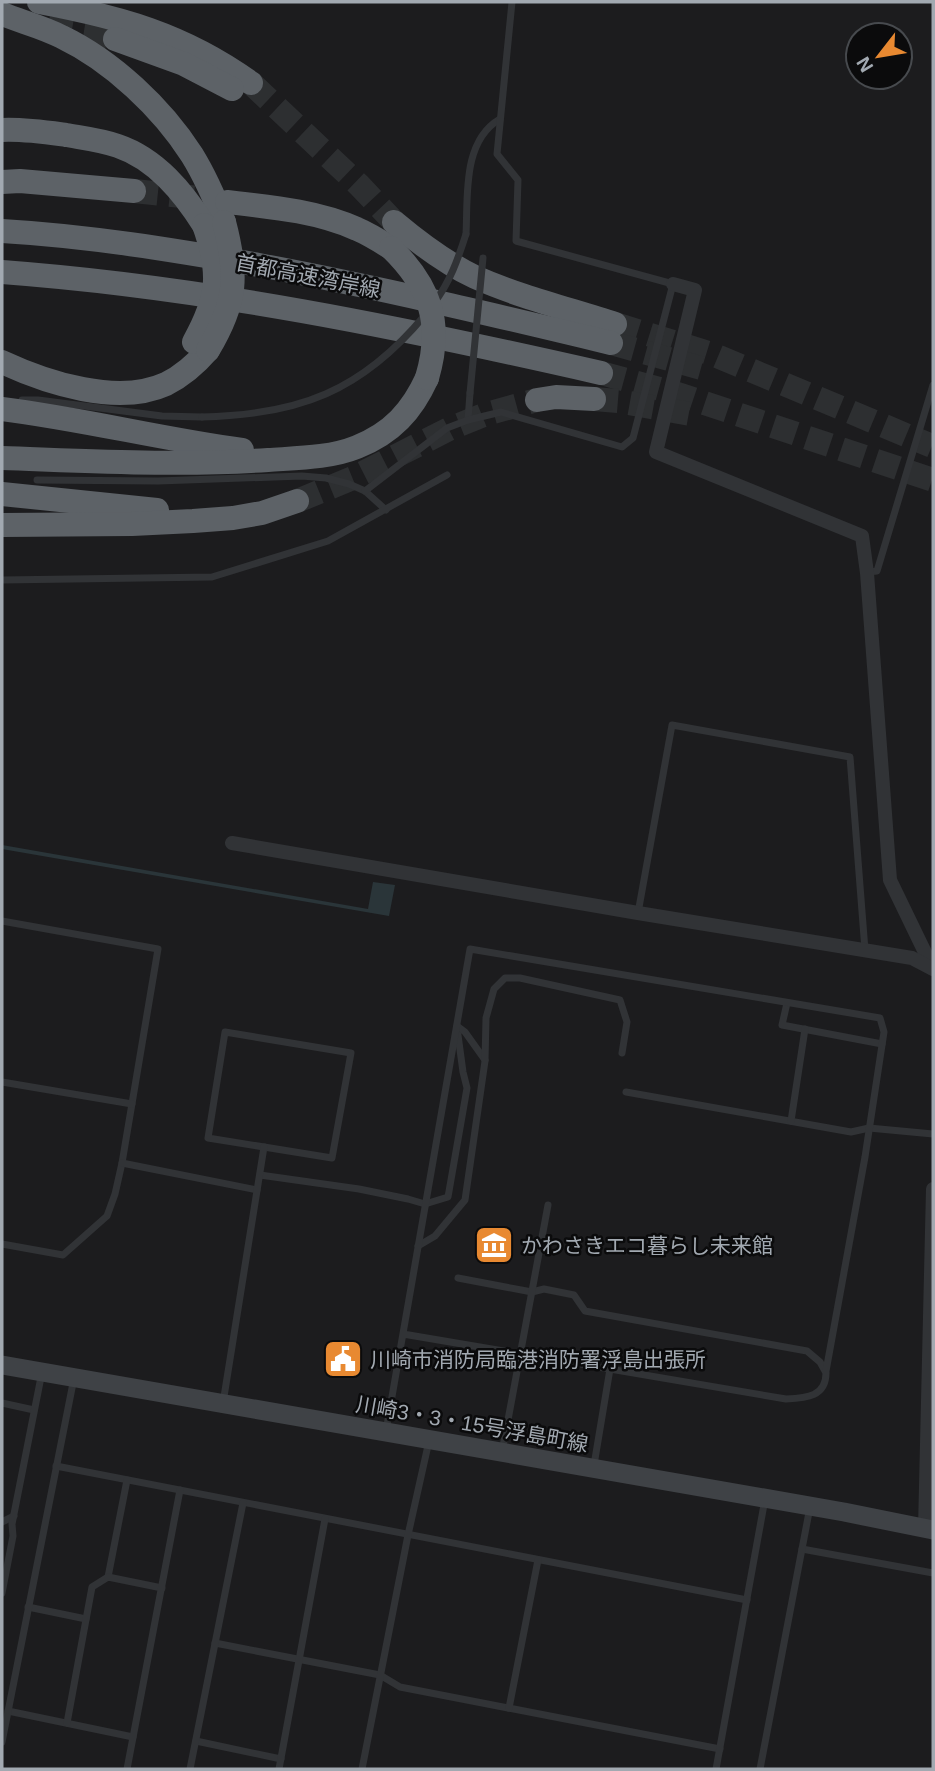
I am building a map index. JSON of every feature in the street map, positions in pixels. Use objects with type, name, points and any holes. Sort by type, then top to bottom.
[{"type":"highway","points":[[39,2],[93,12],[146,27],[196,49],[230,68],[242,86],[115,40]]},
{"type":"highway","points":[[2,14],[62,36],[110,66],[139,91],[168,122],[191,154],[209,185],[218,216],[211,246],[215,266],[214,292],[201,346],[147,377],[121,386],[92,390],[46,380],[2,362]]},
{"type":"highway","points":[[2,130],[25,129],[120,146],[146,160],[163,173],[184,196],[218,216],[281,208],[355,228],[391,248],[418,279],[433,318],[435,340],[427,378],[407,413],[392,427],[357,447],[326,455],[234,462],[100,462],[2,458]]},
{"type":"highway","points":[[2,142],[77,137]]},
{"type":"highway","points":[[2,181],[134,191]]},
{"type":"highway","name":"首都高速湾岸線","points":[[2,232],[52,234],[201,255],[613,334],[474,276],[442,258],[394,222]]},
{"type":"highway","name":"首都高速湾岸線","points":[[2,272],[182,292],[320,314],[601,373]]},
{"type":"highway","points":[[537,400],[556,397],[594,399]]},
{"type":"highway","points":[[8,405],[200,444],[285,454],[326,455]]},
{"type":"highway","points":[[2,494],[227,516],[262,513]]},
{"type":"highway","points":[[2,525],[214,520],[262,513],[297,501]]},
{"type":"street","points":[[673,284],[695,290],[656,452],[862,536],[890,880],[933,970]]},
{"type":"street","points":[[232,843],[912,958],[933,970]]},
{"type":"street","points":[[929,1530],[933,1189]]},
{"type":"street","name":"川崎3・3・15号浮島町線","points":[[2,1365],[810,1506],[929,1530]]},
{"type":"lane","points":[[365,491],[447,428],[501,412],[622,447],[633,438],[673,284],[516,241],[518,180],[497,154],[512,2]]},
{"type":"lane","points":[[8,405],[38,400],[162,416],[202,418],[249,415],[292,407],[331,393],[371,368],[391,351],[409,334],[443,291],[454,270],[466,234],[470,167],[474,152],[489,125],[500,119]]},
{"type":"lane","points":[[468,420],[483,258]]},
{"type":"lane","points":[[867,573],[877,571],[933,385]]},
{"type":"lane","points":[[2,580],[212,578],[328,541],[447,475]]},
{"type":"lane","points":[[37,480],[158,481],[302,476],[349,484],[365,491],[386,509]]},
{"type":"lane","points":[[638,913],[672,725],[850,757],[865,950]]},
{"type":"lane","points":[[2,921],[158,949],[122,1163],[107,1216],[63,1255],[2,1244]]},
{"type":"lane","points":[[386,1432],[425,1204],[470,949],[880,1018],[884,1032],[824,1386],[814,1395],[786,1399],[403,1334]]},
{"type":"lane","points":[[418,1246],[435,1236],[465,1200],[485,1060],[486,1018],[494,989],[505,978],[520,978],[620,1000],[627,1022],[622,1053]]},
{"type":"lane","points":[[787,1003],[782,1025],[882,1044]]},
{"type":"lane","points":[[457,1026],[466,1032],[485,1060]]},
{"type":"lane","points":[[260,1175],[359,1189],[425,1204],[448,1197],[467,1088],[457,1026]]},
{"type":"lane","points":[[791,1121],[805,1029]]},
{"type":"lane","points":[[225,1032],[351,1053],[332,1158],[264,1147],[208,1138],[225,1032]]},
{"type":"lane","points":[[2,1082],[132,1104]]},
{"type":"lane","points":[[626,1092],[850,1132],[869,1128],[933,1134]]},
{"type":"lane","points":[[222,1403],[264,1147]]},
{"type":"lane","points":[[122,1163],[257,1190]]},
{"type":"lane","points":[[502,1452],[548,1205]]},
{"type":"lane","points":[[458,1278],[532,1292],[544,1289],[574,1295],[585,1311],[807,1351],[820,1362],[825,1371]]},
{"type":"lane","points":[[593,1468],[610,1369]]},
{"type":"lane","points":[[2,1593],[13,1536],[12,1524],[42,1372]]},
{"type":"lane","points":[[2,1742],[74,1377]]},
{"type":"lane","points":[[785,1409],[786,1399]]},
{"type":"lane","points":[[2,1404],[34,1410]]},
{"type":"lane","points":[[362,1769],[429,1439]]},
{"type":"lane","points":[[57,1466],[747,1600]]},
{"type":"lane","points":[[108,1577],[127,1480]]},
{"type":"lane","points":[[127,1769],[180,1490]]},
{"type":"lane","points":[[716,1769],[765,1498]]},
{"type":"lane","points":[[190,1769],[243,1503]]},
{"type":"lane","points":[[760,1769],[810,1506]]},
{"type":"lane","points":[[2,1522],[14,1516]]},
{"type":"lane","points":[[279,1769],[326,1519]]},
{"type":"lane","points":[[802,1549],[933,1573]]},
{"type":"lane","points":[[509,1708],[538,1560]]},
{"type":"lane","points":[[66,1723],[92,1587],[108,1577],[162,1588]]},
{"type":"lane","points":[[29,1607],[86,1619]]},
{"type":"lane","points":[[215,1643],[380,1675],[400,1687],[720,1749]]},
{"type":"lane","points":[[8,1711],[133,1737]]},
{"type":"lane","points":[[196,1741],[281,1759]]},
{"type":"shaded area","points":[[2,2],[933,2],[933,1769],[2,1769]]},
{"type":"shaded area","points":[[2,845],[368,909],[373,882],[395,885],[389,916],[2,849]]},
{"type":"tunnel","points":[[48,28],[115,39]]},
{"type":"tunnel","points":[[251,83],[359,185],[394,222]]},
{"type":"tunnel","points":[[134,191],[200,198]]},
{"type":"tunnel","points":[[615,324],[712,354],[932,446]]},
{"type":"tunnel","points":[[611,343],[701,368]]},
{"type":"tunnel","points":[[601,373],[678,394],[933,480]]},
{"type":"tunnel","points":[[594,399],[690,414]]},
{"type":"tunnel","points":[[297,501],[353,478],[449,429],[486,414],[537,400]]},
{"type":"place","name":"かわさきエコ暮らし未来館","points":[[494,1245]]},
{"type":"place","name":"川崎市消防局臨港消防署浮島出張所","points":[[343,1359]]}]
